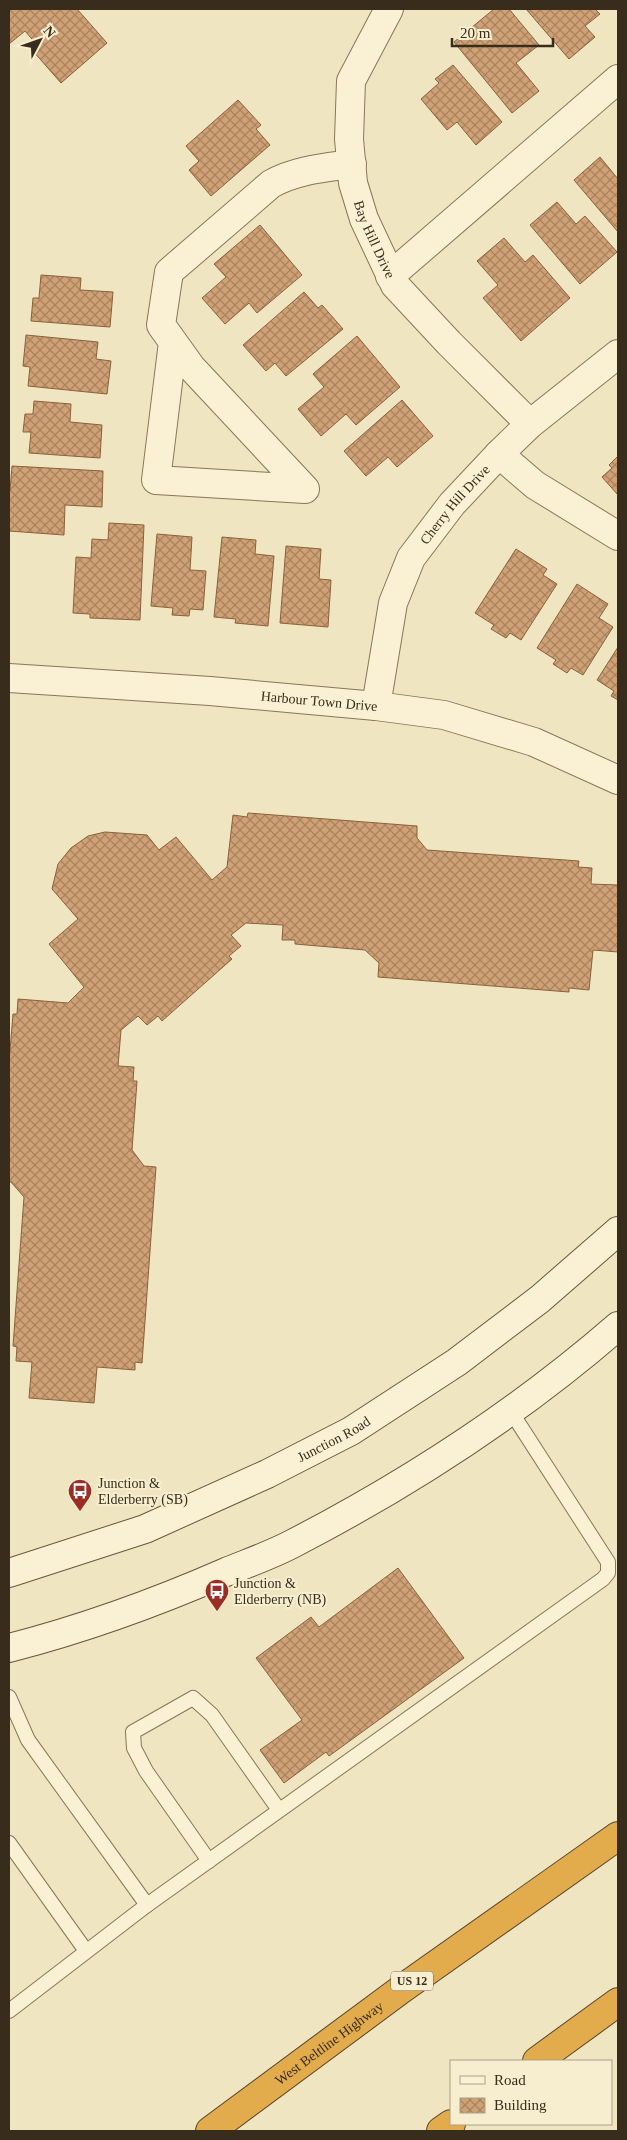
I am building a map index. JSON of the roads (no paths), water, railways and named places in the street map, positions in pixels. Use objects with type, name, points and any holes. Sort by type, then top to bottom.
[{"type":"highway","name":"West Beltline Highway","points":[[210,2131],[403,1988],[618,1836]]},
{"type":"highway","points":[[538,2060],[618,2002]]},
{"type":"street","name":"Bay Hill Drive","points":[[389,9],[351,82],[349,139],[353,183],[364,219],[395,285],[449,343],[530,424]]},
{"type":"street","points":[[390,276],[618,79]]},
{"type":"street","points":[[173,342],[156,480],[305,489],[191,367],[161,325],[169,272],[270,184],[287,175],[310,169],[352,164]]},
{"type":"street","name":"Cherry Hill Drive","points":[[376,706],[393,603],[411,558],[452,504],[499,454],[530,424],[618,354]]},
{"type":"street","points":[[499,454],[535,485],[618,536]]},
{"type":"street","name":"Harbour Town Drive","points":[[9,678],[210,691],[376,706],[444,715],[534,742],[618,780]]},
{"type":"street","name":"Junction Road","points":[[9,1573],[146,1529],[267,1474],[351,1431],[457,1362],[540,1299],[618,1231]]},
{"type":"street","points":[[9,1648],[63,1634],[175,1594],[290,1545],[383,1495],[456,1449],[584,1356],[618,1326]]},
{"type":"lane","points":[[9,2011],[147,1905],[603,1579],[608,1573],[608,1562],[510,1410]]},
{"type":"lane","points":[[9,1698],[28,1740],[147,1905]]},
{"type":"lane","points":[[209,1861],[146,1771],[134,1748],[133,1732],[193,1698],[212,1715],[279,1810]]},
{"type":"lane","points":[[9,1843],[86,1951]]},
{"type":"place","name":"Junction & Elderberry (SB)","points":[[80,1512]]},
{"type":"place","name":"Junction & Elderberry (NB)","points":[[217,1612]]}]
